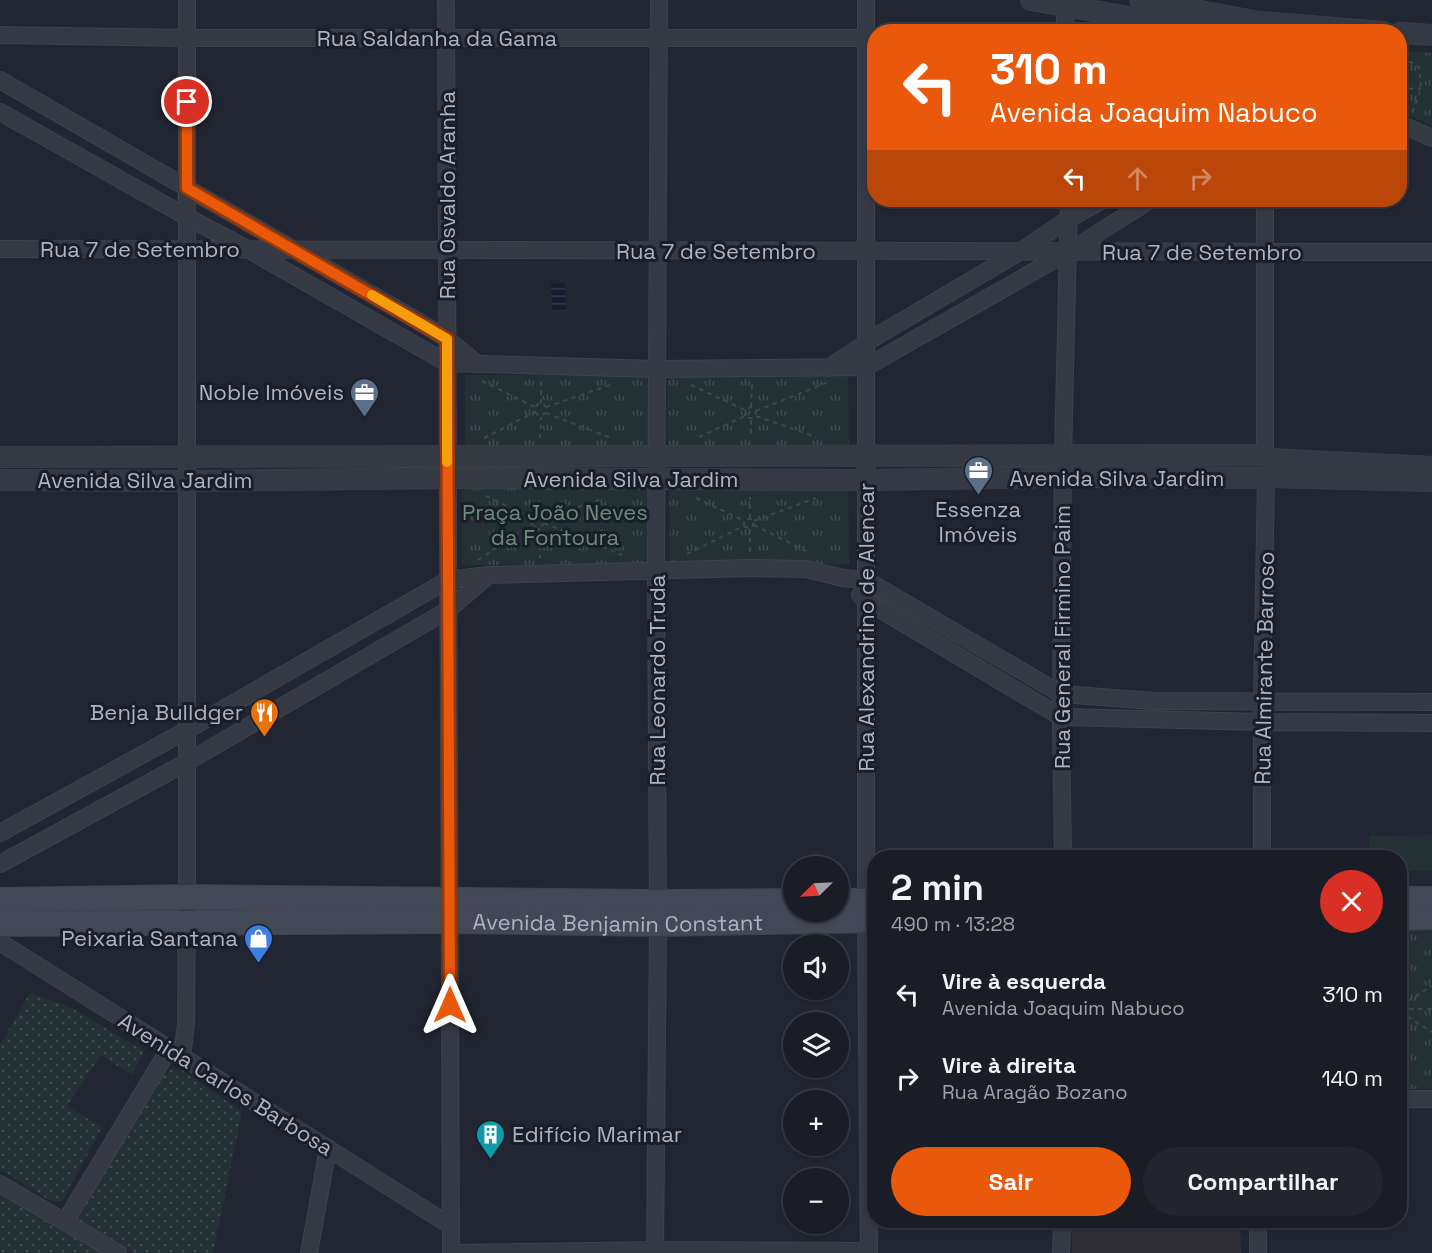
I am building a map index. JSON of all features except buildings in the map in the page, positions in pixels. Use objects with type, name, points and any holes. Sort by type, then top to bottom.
[{"type":"main road","name":"Avenida Benjamin Constant","points":[[0,900],[187,897],[449,910],[658,913],[867,911]]},
{"type":"main road","points":[[0,907],[84,907],[104,898]]},
{"type":"main road","points":[[1407,899],[1432,899]]},
{"type":"main road","name":"Avenida Benjamin Constant","points":[[658,913],[783,902]]},
{"type":"main road","points":[[849,904],[867,910]]},
{"type":"main road","name":"Avenida Benjamin Constant","points":[[0,924],[187,922],[449,910]]},
{"type":"main road","points":[[1407,918],[1432,917]]},
{"type":"street","points":[[65,1222],[176,1053],[186,1024],[187,0]]},
{"type":"street","name":"Rua Osvaldo Aranha","points":[[446,0],[452,1253]]},
{"type":"street","name":"Rua Leonardo Truda","points":[[655,1251],[658,913],[656,570],[659,0]]},
{"type":"street","name":"Rua Alexandrino de Alencar","points":[[866,0],[869,24]]},
{"type":"street","points":[[1031,0],[1065,3],[1171,24]]},
{"type":"street","points":[[1140,0],[1246,24]]},
{"type":"street","points":[[1065,3],[1065,24]]},
{"type":"street","name":"Rua Saldanha da Gama","points":[[0,35],[187,38],[867,38]]},
{"type":"street","points":[[1407,48],[1432,35]]},
{"type":"street","points":[[1407,50],[1432,48]]},
{"type":"street","points":[[0,80],[447,339],[477,371]]},
{"type":"street","points":[[0,112],[447,363],[477,371],[541,366],[657,369],[752,368],[830,374],[866,367],[1070,251],[1139,207]]},
{"type":"street","points":[[1407,127],[1432,138]]},
{"type":"street","name":"Rua Alexandrino de Alencar","points":[[867,198],[866,601],[869,850]]},
{"type":"street","name":"Rua General Firmino Paim","points":[[1063,850],[1061,694],[1063,466],[1069,207]]},
{"type":"street","points":[[830,374],[880,334],[1021,251],[1090,207]]},
{"type":"street","name":"Rua Almirante Barroso","points":[[1262,850],[1266,468],[1265,207]]},
{"type":"street","name":"Rua 7 de Setembro","points":[[0,249],[1432,252]]},
{"type":"street","name":"Avenida Silva Jardim","points":[[0,457],[866,456],[1063,466],[1432,467]]},
{"type":"street","name":"Avenida Silva Jardim","points":[[0,480],[187,481],[448,478],[866,480],[1063,466]]},
{"type":"street","name":"Avenida Silva Jardim","points":[[1266,468],[1432,481]]},
{"type":"street","points":[[0,833],[187,730],[448,580],[489,575],[750,568],[806,569],[843,578],[866,580],[1061,694],[1154,701],[1432,702]]},
{"type":"street","points":[[0,864],[187,762],[448,610],[489,575]]},
{"type":"street","points":[[843,578],[866,601],[1061,717],[1432,723]]},
{"type":"street","name":"Avenida Carlos Barbosa","points":[[0,942],[451,1226]]},
{"type":"street","points":[[1407,1099],[1432,1099]]},
{"type":"street","points":[[309,1253],[328,1148]]},
{"type":"street","points":[[0,1184],[118,1253]]},
{"type":"street","name":"Rua Alexandrino de Alencar","points":[[869,1252],[870,1228]]},
{"type":"street","points":[[1061,1253],[1062,1228]]},
{"type":"street","points":[[1258,1228],[1258,1253]]},
{"type":"street","points":[[452,1253],[869,1252]]},
{"type":"path","points":[[1407,57],[1419,67],[1421,90],[1407,117]]},
{"type":"path","points":[[1407,89],[1421,90]]},
{"type":"path","points":[[541,366],[541,404]]},
{"type":"path","points":[[751,407],[752,368]]},
{"type":"path","points":[[477,371],[535,407]]},
{"type":"path","points":[[756,411],[830,374]]},
{"type":"path","points":[[687,383],[746,410]]},
{"type":"path","points":[[541,404],[546,407],[613,384]]},
{"type":"path","points":[[535,407],[541,404]]},
{"type":"path","points":[[535,407],[535,412]]},
{"type":"path","points":[[546,407],[546,412]]},
{"type":"path","points":[[751,407],[756,411]]},
{"type":"path","points":[[746,410],[751,407]]},
{"type":"path","points":[[746,410],[746,416]]},
{"type":"path","points":[[535,412],[541,416]]},
{"type":"path","points":[[476,442],[535,412]]},
{"type":"path","points":[[539,456],[541,416],[546,412]]},
{"type":"path","points":[[546,412],[612,439]]},
{"type":"path","points":[[696,438],[746,416],[751,418],[756,415]]},
{"type":"path","points":[[756,415],[822,440]]},
{"type":"path","points":[[479,493],[532,518]]},
{"type":"path","points":[[544,519],[612,495]]},
{"type":"path","points":[[744,526],[745,521],[750,518],[754,521],[822,496]]},
{"type":"path","points":[[696,498],[745,521]]},
{"type":"path","points":[[532,518],[538,514],[544,519]]},
{"type":"path","points":[[532,518],[532,524]]},
{"type":"path","points":[[544,519],[544,524]]},
{"type":"path","points":[[750,568],[750,529],[754,521]]},
{"type":"path","points":[[532,524],[539,528]]},
{"type":"path","points":[[476,561],[532,524]]},
{"type":"path","points":[[539,528],[544,524]]},
{"type":"path","points":[[544,524],[626,557]]},
{"type":"path","points":[[744,526],[750,529]]},
{"type":"path","points":[[686,555],[744,526]]},
{"type":"path","points":[[539,528],[540,573]]},
{"type":"path","points":[[1407,1004],[1432,986]]},
{"type":"path","points":[[1407,1009],[1432,1009]]},
{"type":"path","points":[[1407,1014],[1432,1032]]},
{"type":"shaded area","points":[[1071,1228],[1240,1228],[1241,1253],[1072,1253]]},
{"type":"green space","points":[[1407,51],[1432,53],[1432,126],[1407,114]]},
{"type":"green space","name":"Praça João Neves da Fontoura","points":[[848,373],[849,452],[668,453],[667,374]]},
{"type":"green space","name":"Praça João Neves da Fontoura","points":[[465,375],[649,375],[649,450],[465,450]]},
{"type":"green space","name":"Praça João Neves da Fontoura","points":[[647,484],[648,564],[462,565],[462,485]]},
{"type":"green space","name":"Praça João Neves da Fontoura","points":[[848,484],[849,564],[670,565],[669,485]]},
{"type":"green space","points":[[1432,835],[1432,871],[1407,871],[1407,850],[1369,850],[1369,836]]},
{"type":"green space","points":[[1407,929],[1432,929],[1432,1089],[1407,1089]]},
{"type":"green space","points":[[30,993],[72,1008],[144,1051],[132,1075],[101,1055],[67,1106],[102,1127],[62,1202],[51,1201],[0,1169],[0,1045]]},
{"type":"green space","points":[[173,1068],[183,1071],[242,1112],[213,1253],[133,1253],[78,1222],[74,1209],[162,1077]]},
{"type":"green space","points":[[0,1195],[101,1253],[0,1253]]},
{"type":"water","points":[[551,283],[565,283],[566,311],[552,311]]},
{"type":"slow traffic","points":[[372,295],[447,339],[447,462]]},
{"type":"place","name":"Noble Imóveis","points":[[365,418]]},
{"type":"place","name":"Essenza Imóveis","points":[[978,496]]},
{"type":"place","name":"Benja Bulldger","points":[[264,738]]},
{"type":"place","name":"Peixaria Santana","points":[[259,964]]},
{"type":"place","name":"Edifício Marimar","points":[[491,1160]]},
{"type":"route","points":[[187,102],[187,188],[447,339],[450,1005]]}]
